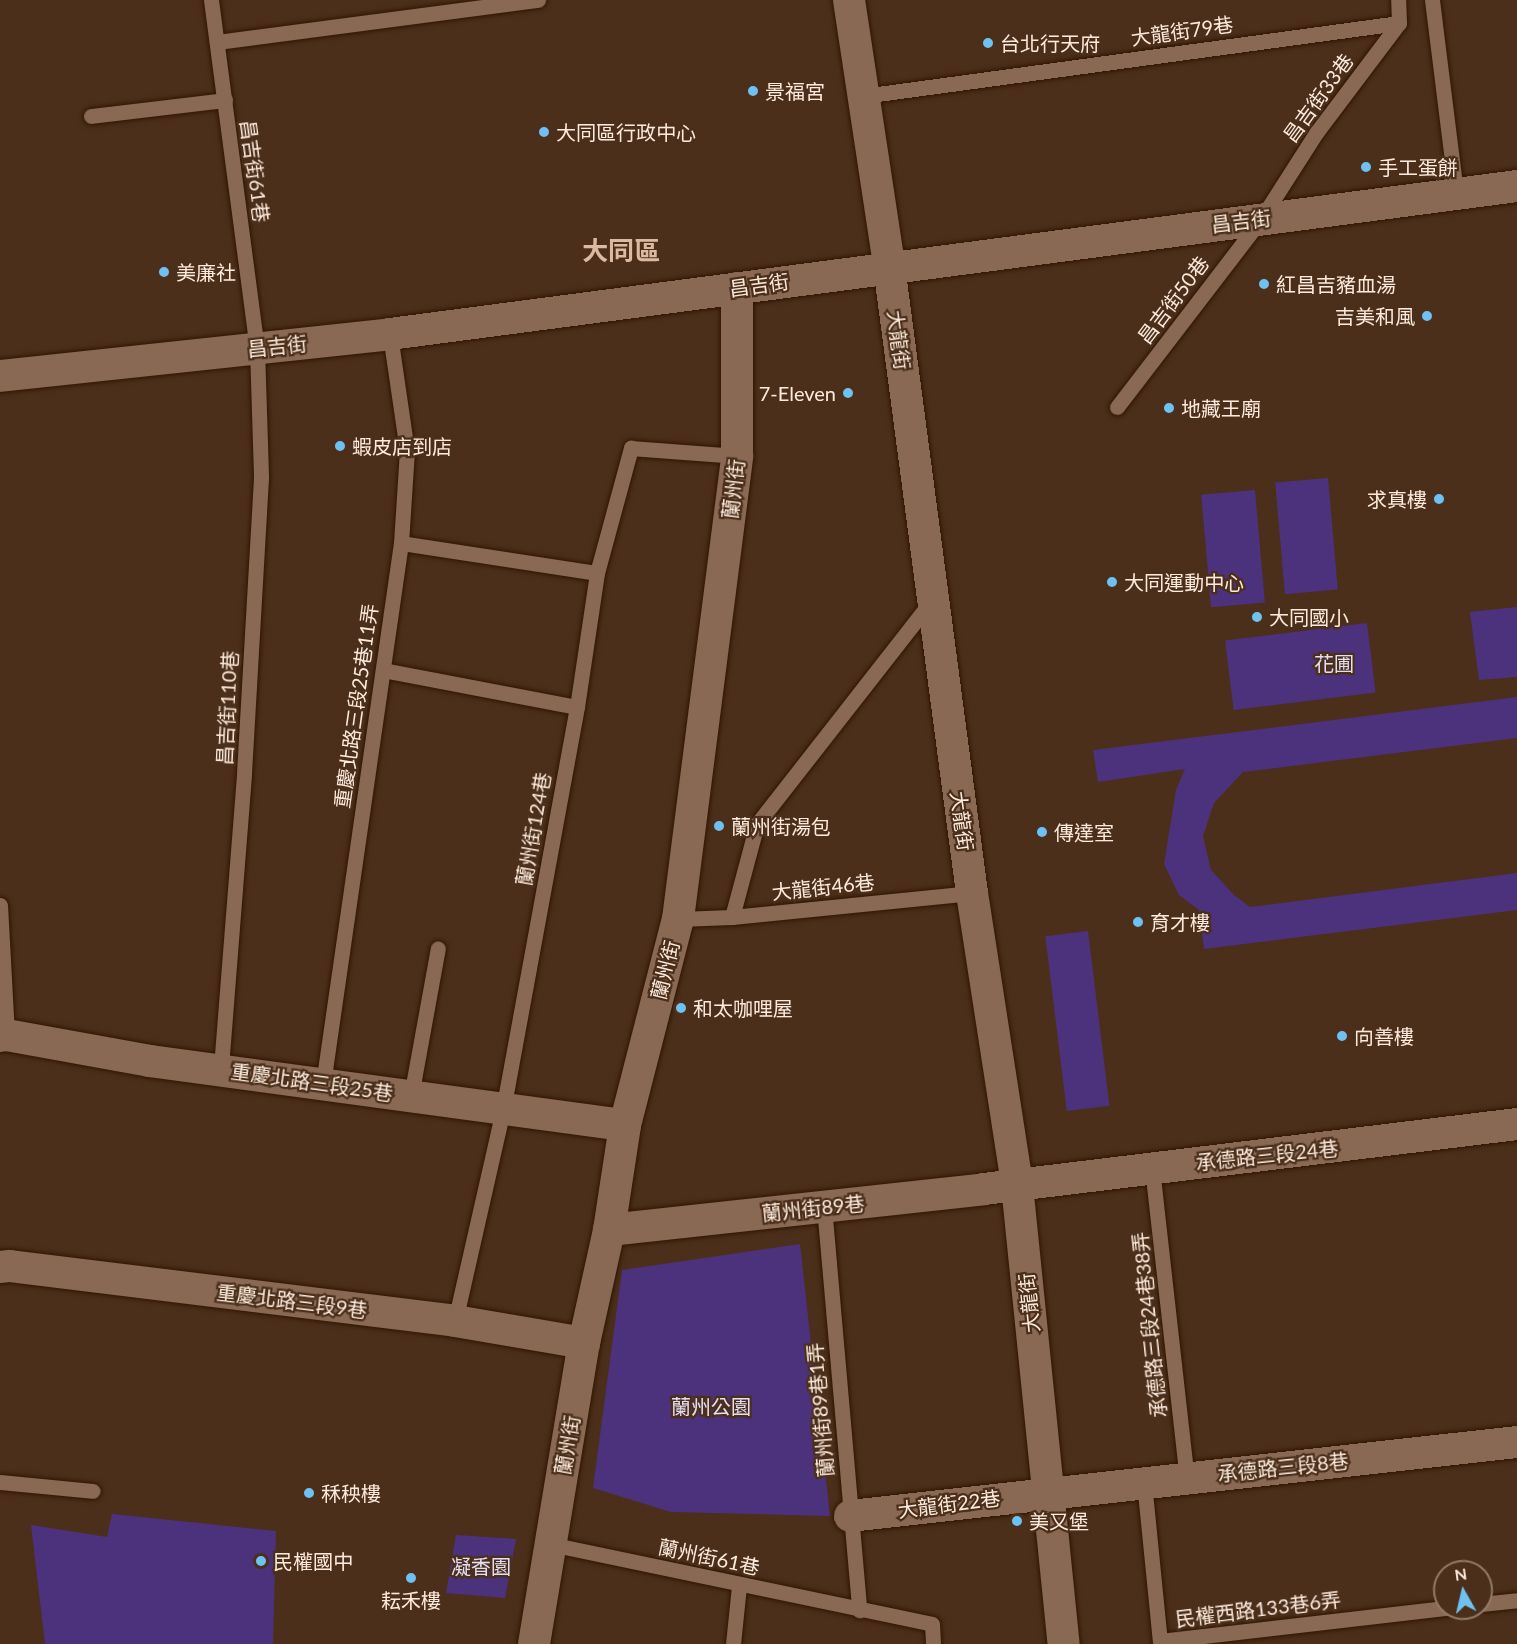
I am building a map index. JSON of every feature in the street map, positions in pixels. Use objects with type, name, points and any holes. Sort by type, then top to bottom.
[{"type":"street","name":"大龍街","points":[[849,0],[889,266],[972,893],[1017,1185],[1065,1644]]},
{"type":"street","name":"昌吉街","points":[[0,376],[390,334],[889,266],[1517,186]]},
{"type":"street","name":"蘭州街","points":[[534,1644],[584,1343],[609,1230],[625,1125],[678,919],[737,456],[737,288]]},
{"type":"street","name":"重慶北路三段25巷","points":[[4,1035],[150,1061],[625,1125]]},
{"type":"street","name":"承德路三段24巷","points":[[1017,1185],[1517,1124]]},
{"type":"street","name":"蘭州街89巷","points":[[609,1230],[1017,1185]]},
{"type":"street","name":"重慶北路三段9巷","points":[[0,1267],[10,1266],[455,1321],[584,1343]]},
{"type":"street","name":"承德路三段8巷","points":[[1049,1493],[1517,1442]]},
{"type":"street","name":"大龍街22巷","points":[[850,1515],[1049,1493]]},
{"type":"lane","name":"昌吉街61巷","points":[[211,0],[258,348]]},
{"type":"lane","points":[[217,42],[537,0]]},
{"type":"lane","points":[[1398,0],[1399,22]]},
{"type":"lane","points":[[1432,0],[1456,194]]},
{"type":"lane","name":"大龍街79巷","points":[[863,96],[1399,22]]},
{"type":"lane","name":"昌吉街33巷","points":[[1261,219],[1316,133],[1399,22]]},
{"type":"lane","points":[[91,116],[225,100]]},
{"type":"lane","name":"昌吉街50巷","points":[[1117,407],[1261,219]]},
{"type":"lane","name":"重慶北路三段25巷11弄","points":[[323,1084],[401,543],[407,451],[390,334]]},
{"type":"lane","name":"昌吉街110巷","points":[[221,1070],[244,775],[260,490],[258,348]]},
{"type":"lane","name":"蘭州街124巷","points":[[455,1321],[503,1110],[577,707],[597,573],[631,448],[737,456]]},
{"type":"lane","points":[[401,543],[597,573]]},
{"type":"lane","points":[[732,918],[757,824],[933,598]]},
{"type":"lane","points":[[383,670],[577,707]]},
{"type":"lane","name":"大龍街46巷","points":[[678,919],[732,918],[972,893]]},
{"type":"lane","points":[[0,905],[4,1035]]},
{"type":"lane","points":[[411,1096],[438,948]]},
{"type":"lane","name":"承德路三段24巷38弄","points":[[1152,1168],[1187,1478]]},
{"type":"lane","name":"蘭州街89巷1弄","points":[[825,1206],[859,1610]]},
{"type":"lane","points":[[0,1482],[93,1491]]},
{"type":"lane","name":"民權西路133巷6弄","points":[[1144,1482],[1160,1641],[1433,1610]]},
{"type":"lane","name":"蘭州街61巷","points":[[550,1544],[739,1586],[932,1624],[933,1644]]},
{"type":"lane","points":[[733,1644],[739,1586]]},
{"type":"lane","points":[[1493,1603],[1517,1600]]},
{"type":"green space","points":[[1328,478],[1338,590],[1285,594],[1275,483]]},
{"type":"green space","points":[[1255,490],[1265,603],[1211,607],[1201,495]]},
{"type":"green space","points":[[1517,607],[1517,677],[1479,680],[1470,612]]},
{"type":"green space","name":"花圃","points":[[1367,623],[1376,692],[1234,710],[1225,640]]},
{"type":"green space","points":[[1517,697],[1517,738],[1243,772],[1214,803],[1203,836],[1211,870],[1234,895],[1250,907],[1517,873],[1517,910],[1204,949],[1199,910],[1179,895],[1164,864],[1176,790],[1185,769],[1098,782],[1093,750]]},
{"type":"green space","points":[[1088,931],[1109,1106],[1067,1111],[1045,936]]},
{"type":"green space","name":"蘭州公園","points":[[800,1244],[830,1516],[671,1512],[593,1488],[622,1270]]},
{"type":"green space","points":[[112,1514],[276,1531],[273,1644],[45,1644],[31,1525],[107,1537]]},
{"type":"green space","name":"凝香園","points":[[456,1535],[516,1539],[505,1598],[446,1593]]},
{"type":"place","name":"台北行天府","points":[[988,43]]},
{"type":"place","name":"景福宮","points":[[753,91]]},
{"type":"place","name":"大同區行政中心","points":[[544,132]]},
{"type":"place","name":"手工蛋餅","points":[[1366,167]]},
{"type":"place","name":"美廉社","points":[[164,272]]},
{"type":"place","name":"紅昌吉豬血湯","points":[[1264,284]]},
{"type":"place","name":"吉美和風","points":[[1427,316]]},
{"type":"place","name":"7-Eleven","points":[[848,393]]},
{"type":"place","name":"地藏王廟","points":[[1169,408]]},
{"type":"place","name":"蝦皮店到店","points":[[340,446]]},
{"type":"place","name":"求真樓","points":[[1439,499]]},
{"type":"place","name":"大同運動中心","points":[[1112,582]]},
{"type":"place","name":"大同國小","points":[[1257,617]]},
{"type":"place","name":"蘭州街湯包","points":[[719,826]]},
{"type":"place","name":"傳達室","points":[[1042,832]]},
{"type":"place","name":"育才樓","points":[[1138,922]]},
{"type":"place","name":"和太咖哩屋","points":[[681,1008]]},
{"type":"place","name":"向善樓","points":[[1342,1036]]},
{"type":"place","name":"秝秧樓","points":[[309,1493]]},
{"type":"place","name":"美又堡","points":[[1017,1521]]},
{"type":"place","name":"民權國中","points":[[261,1561]]},
{"type":"place","name":"耘禾樓","points":[[411,1578]]},
{"type":"district","name":"大同區","points":[[621,251]]}]
